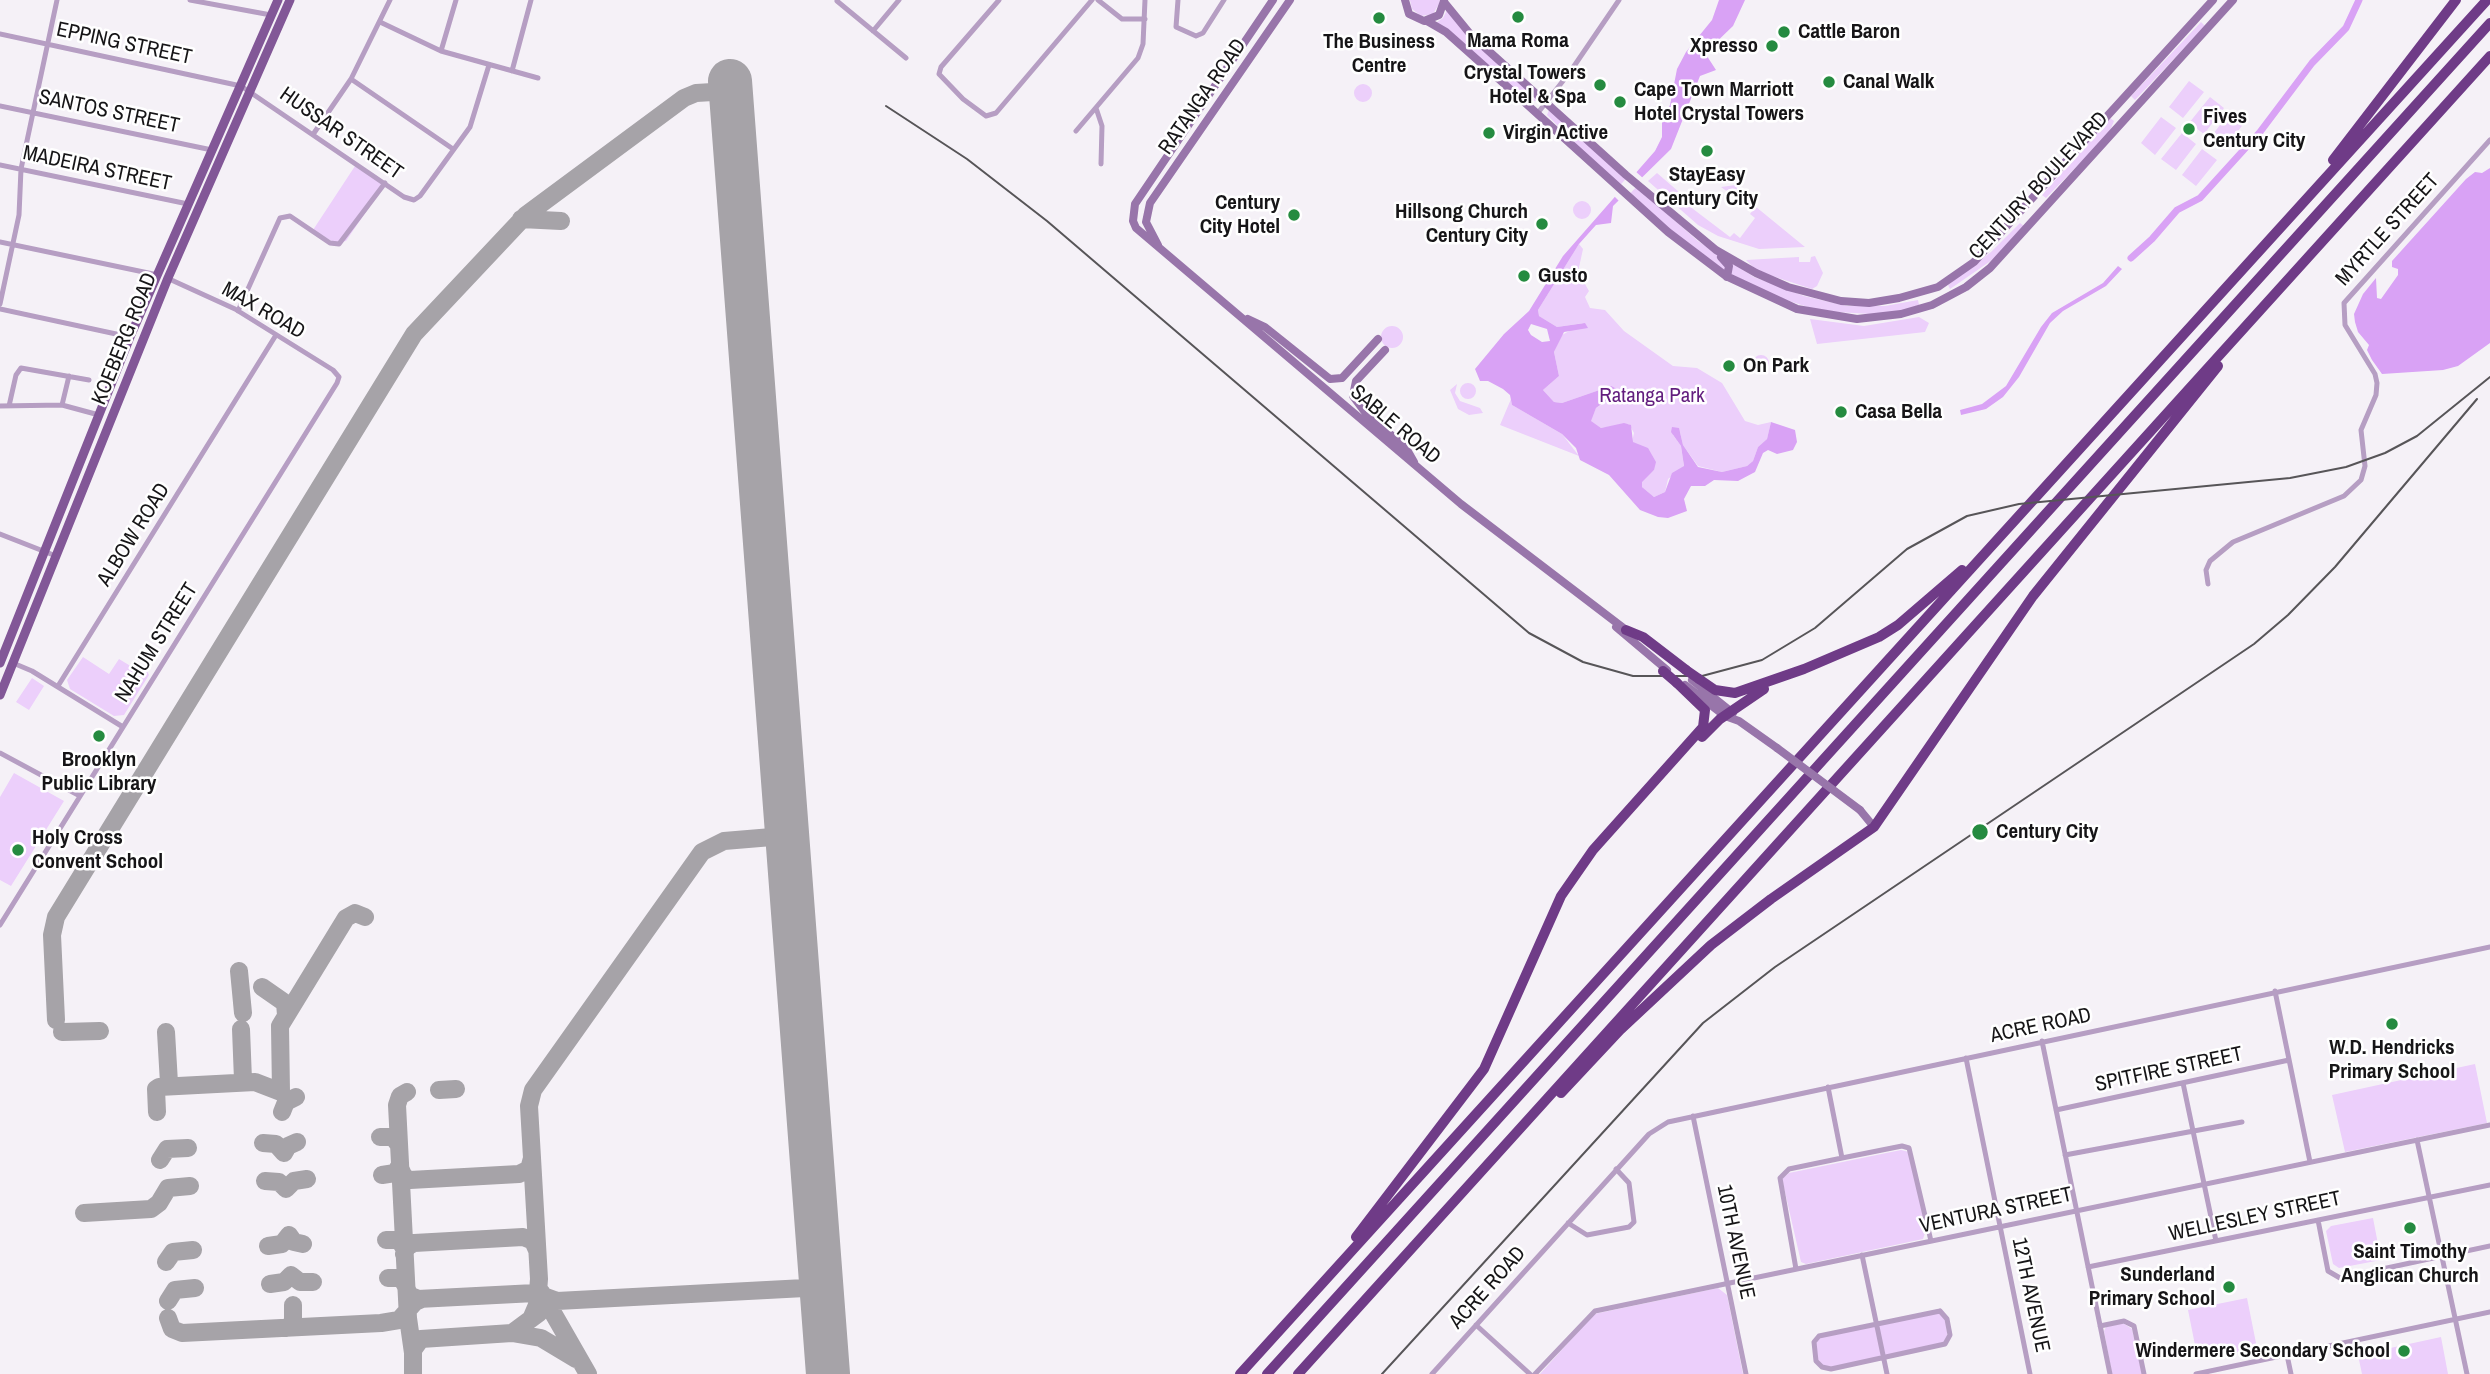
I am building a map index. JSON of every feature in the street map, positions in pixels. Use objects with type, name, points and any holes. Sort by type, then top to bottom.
[{"type":"highway","points":[[2263,247],[2456,0]]},
{"type":"highway","points":[[1240,1374],[2487,0]]},
{"type":"highway","points":[[1268,1374],[2490,23]]},
{"type":"highway","points":[[1297,1374],[2490,56]]},
{"type":"highway","points":[[1434,1223],[1620,1030],[1711,945],[1876,822],[2033,596],[2267,303]]},
{"type":"highway","points":[[1626,629],[1643,637],[1695,680],[1715,690],[1735,693],[1791,675],[1898,625],[1923,607],[1989,541],[2005,531]]},
{"type":"highway","points":[[1663,669],[1701,703],[1706,720],[1679,757]]},
{"type":"highway","points":[[1309,1297],[1484,1069],[1561,896],[1593,850],[1679,757],[1728,713],[1791,675]]},
{"type":"main road","name":"KOEBERG ROAD","points":[[1,661],[130,337],[278,0]]},
{"type":"main road","name":"KOEBERG ROAD","points":[[0,695],[168,278],[290,0]]},
{"type":"main road","name":"RATANGA ROAD","points":[[1133,213],[1140,195],[1273,0]]},
{"type":"main road","name":"RATANGA ROAD","points":[[1147,214],[1155,194],[1290,0]]},
{"type":"main road","name":"CENTURY BOULEVARD","points":[[1444,1],[1471,35],[1700,238],[1756,273],[1805,292],[1841,301],[1884,301],[1938,287],[1988,249],[2213,0]]},
{"type":"main road","name":"CENTURY BOULEVARD","points":[[1404,1],[1412,16],[1446,32],[1616,187],[1727,277],[1797,309],[1857,319],[1923,308],[1966,287],[1997,260],[2233,0]]},
{"type":"main road","name":"CENTURY BOULEVARD","points":[[1427,21],[1440,14],[1444,1]]},
{"type":"main road","name":"SABLE ROAD","points":[[1133,213],[1136,228],[1142,236],[1162,250],[1415,465],[1610,620],[1626,629]]},
{"type":"main road","name":"SABLE ROAD","points":[[1147,214],[1148,228],[1162,250]]},
{"type":"main road","points":[[1700,238],[1729,265],[1727,277]]},
{"type":"main road","points":[[1236,313],[1265,327],[1329,379],[1342,378],[1378,339]]},
{"type":"main road","points":[[1385,350],[1356,381],[1353,396],[1365,412],[1406,448],[1415,465]]},
{"type":"main road","name":"SABLE ROAD","points":[[1610,620],[1628,640],[1663,669]]},
{"type":"main road","points":[[1695,680],[1728,713]]},
{"type":"main road","points":[[1679,682],[1728,713],[1876,822]]},
{"type":"street","points":[[57,0],[22,169],[19,215],[0,307],[130,337]]},
{"type":"street","points":[[190,0],[271,15]]},
{"type":"street","points":[[314,133],[351,79],[390,0]]},
{"type":"street","points":[[441,51],[456,0]]},
{"type":"street","points":[[512,71],[531,0]]},
{"type":"street","points":[[873,31],[899,0]]},
{"type":"street","points":[[999,0],[941,67],[939,74],[982,115],[993,115],[1092,0]]},
{"type":"street","points":[[1098,0],[1122,19],[1145,19]]},
{"type":"street","points":[[1076,131],[1138,58],[1143,44],[1145,0]]},
{"type":"street","points":[[1178,0],[1177,27],[1196,36],[1203,33],[1224,0]]},
{"type":"street","points":[[1537,114],[1619,0]]},
{"type":"street","points":[[836,1],[906,58]]},
{"type":"street","points":[[380,22],[441,51],[538,78]]},
{"type":"street","name":"EPPING STREET","points":[[0,34],[241,86],[252,91]]},
{"type":"street","points":[[351,79],[453,149],[475,116],[489,65]]},
{"type":"street","name":"HUSSAR STREET","points":[[252,91],[414,200],[421,196],[453,149]]},
{"type":"street","name":"SANTOS STREET","points":[[0,106],[212,150]]},
{"type":"street","points":[[1096,108],[1102,126],[1101,164]]},
{"type":"street","name":"MYRTLE STREET","points":[[2208,584],[2206,570],[2210,561],[2233,542],[2344,496],[2361,480],[2365,466],[2361,430],[2374,400],[2377,383],[2372,369],[2345,325],[2344,303],[2490,140]]},
{"type":"street","name":"MADEIRA STREET","points":[[0,165],[188,204]]},
{"type":"street","points":[[285,216],[337,245],[346,239],[385,183]]},
{"type":"street","points":[[284,208],[285,216]]},
{"type":"street","points":[[237,311],[279,219],[285,216]]},
{"type":"street","name":"MAX ROAD","points":[[0,242],[168,278],[237,311],[339,377]]},
{"type":"street","name":"ALBOW ROAD","points":[[58,686],[276,335]]},
{"type":"street","points":[[9,406],[16,375],[21,368],[89,380]]},
{"type":"street","points":[[62,405],[69,376]]},
{"type":"street","name":"NAHUM STREET","points":[[0,925],[308,432],[339,377]]},
{"type":"street","points":[[0,406],[62,405],[99,415]]},
{"type":"street","points":[[0,534],[56,556]]},
{"type":"street","points":[[13,663],[58,686],[123,727]]},
{"type":"street","points":[[0,753],[80,796]]},
{"type":"street","name":"ACRE ROAD","points":[[1432,1374],[1658,1127],[1693,1116],[2490,947]]},
{"type":"street","points":[[2275,991],[2309,1162]]},
{"type":"street","points":[[2042,1041],[2110,1374]]},
{"type":"street","name":"12TH AVENUE","points":[[1966,1058],[2031,1374]]},
{"type":"street","name":"SPITFIRE STREET","points":[[2056,1110],[2289,1060]]},
{"type":"street","points":[[2183,1083],[2216,1241]]},
{"type":"street","points":[[1828,1087],[1842,1158]]},
{"type":"street","name":"10TH AVENUE","points":[[1693,1116],[1746,1374]]},
{"type":"street","points":[[2065,1155],[2242,1122]]},
{"type":"street","name":"VENTURA STREET","points":[[1532,1374],[1592,1312],[2490,1125]]},
{"type":"street","points":[[2417,1140],[2467,1374]]},
{"type":"street","points":[[1796,1269],[1780,1178],[1789,1169],[1842,1158],[1902,1146],[1909,1149],[1931,1241]]},
{"type":"street","points":[[1568,1223],[1587,1235],[1629,1227],[1634,1222],[1629,1183],[1616,1170]]},
{"type":"street","name":"WELLESLEY STREET","points":[[2088,1267],[2490,1185]]},
{"type":"street","points":[[2318,1220],[2328,1271],[2340,1278],[2490,1247]]},
{"type":"street","points":[[1862,1255],[1887,1374]]},
{"type":"street","points":[[1940,1311],[1945,1314],[1950,1338],[1945,1344],[1883,1357],[1828,1369],[1819,1365],[1814,1342],[1819,1336],[1877,1323],[1940,1311]]},
{"type":"street","points":[[2196,1374],[2490,1312]]},
{"type":"street","points":[[2099,1326],[2124,1321],[2134,1326],[2144,1374]]},
{"type":"street","points":[[1476,1325],[1532,1374]]},
{"type":"street","points":[[2287,1355],[2291,1374]]},
{"type":"green space","points":[[1410,0],[1440,0],[1433,14],[1421,16],[1412,9]]},
{"type":"green space","points":[[1447,10],[1539,101],[1529,101],[1434,24],[1443,18]]},
{"type":"green space","points":[[2201,22],[2205,26],[2135,100],[2131,96]]},
{"type":"green space","points":[[2189,81],[2204,92],[2183,118],[2169,107]]},
{"type":"green space","points":[[1363,84],[1369,87],[1372,93],[1369,99],[1363,102],[1357,99],[1354,93],[1357,87]]},
{"type":"green space","points":[[2210,97],[2224,108],[2204,134],[2189,123]]},
{"type":"green space","points":[[1549,110],[1698,241],[1754,277],[1804,296],[1847,306],[1885,306],[1918,300],[1919,305],[1901,311],[1870,314],[1820,311],[1783,299],[1728,273],[1693,250],[1587,155],[1547,115]]},
{"type":"green space","points":[[2230,112],[2244,123],[2224,150],[2210,138]]},
{"type":"green space","points":[[2161,117],[2176,128],[2155,155],[2141,143]]},
{"type":"green space","points":[[2110,118],[2114,121],[2109,133],[2046,198],[2042,195]]},
{"type":"green space","points":[[2182,133],[2196,144],[2176,170],[2161,159]]},
{"type":"green space","points":[[2202,149],[2217,160],[2196,186],[2182,175]]},
{"type":"green space","points":[[357,163],[385,184],[346,241],[335,243],[313,230]]},
{"type":"green space","points":[[1657,173],[1679,192],[1676,196],[1730,237],[1734,233],[1740,238],[1755,218],[1750,214],[1753,210],[1721,187],[1736,185],[1739,193],[1805,247],[1759,249],[1718,236],[1698,225],[1648,181]]},
{"type":"green space","points":[[1582,201],[1588,204],[1591,210],[1588,216],[1582,219],[1576,216],[1573,210],[1576,204]]},
{"type":"green space","points":[[2020,223],[2024,226],[1995,258],[1950,289],[1948,285],[1991,252]]},
{"type":"green space","name":"Ratanga Park","points":[[1579,244],[1583,249],[1578,272],[1589,291],[1585,297],[1590,308],[1605,310],[1624,331],[1673,366],[1697,368],[1722,383],[1745,421],[1758,425],[1771,422],[1767,439],[1758,447],[1753,461],[1747,466],[1722,472],[1698,466],[1683,445],[1680,432],[1673,435],[1681,446],[1684,467],[1668,479],[1665,492],[1654,497],[1642,487],[1642,481],[1654,470],[1642,446],[1632,442],[1634,433],[1629,424],[1601,428],[1590,421],[1596,408],[1611,399],[1611,386],[1562,403],[1554,402],[1543,390],[1559,376],[1554,352],[1562,335],[1584,323],[1557,327],[1539,316],[1538,310]]},
{"type":"green space","points":[[1815,256],[1823,273],[1817,286],[1812,289],[1757,271],[1746,260],[1799,257],[1799,262],[1810,262],[1811,257]]},
{"type":"green space","points":[[1919,317],[1929,323],[1925,332],[1817,344],[1810,319],[1864,326]]},
{"type":"green space","points":[[1392,326],[1400,329],[1403,337],[1400,345],[1392,348],[1384,345],[1381,337],[1384,329]]},
{"type":"green space","points":[[1758,355],[1764,355],[1769,363],[1767,369],[1758,371],[1753,366],[1753,360]]},
{"type":"green space","points":[[1468,383],[1474,385],[1474,397],[1468,399],[1462,397],[1460,391],[1462,385]]},
{"type":"green space","points":[[1457,384],[1455,393],[1460,401],[1480,408],[1483,413],[1469,415],[1458,409],[1450,390]]},
{"type":"green space","name":"Ratanga Park","points":[[1511,399],[1512,405],[1562,434],[1579,456],[1500,425]]},
{"type":"green space","points":[[83,657],[109,674],[119,659],[142,673],[147,671],[149,675],[124,715],[114,716],[70,689],[67,680]]},
{"type":"green space","points":[[32,678],[44,686],[29,710],[16,702]]},
{"type":"green space","name":"Holy Cross Convent School","points":[[14,773],[64,801],[11,886],[0,880],[0,797]]},
{"type":"green space","points":[[2475,1064],[2487,1123],[2345,1152],[2332,1095]]},
{"type":"green space","points":[[1901,1150],[1909,1152],[1926,1230],[1923,1239],[1806,1264],[1801,1262],[1782,1179],[1789,1173]]},
{"type":"green space","points":[[2373,1218],[2381,1260],[2339,1268],[2333,1264],[2326,1231],[2331,1226]]},
{"type":"green space","points":[[1718,1288],[1727,1295],[1743,1374],[1540,1374],[1594,1314]]},
{"type":"green space","points":[[2247,1298],[2257,1348],[2198,1360],[2188,1310]]},
{"type":"green space","points":[[1935,1312],[1945,1314],[1948,1341],[1831,1369],[1820,1365],[1814,1348],[1819,1336]]},
{"type":"green space","points":[[2123,1323],[2132,1329],[2142,1374],[2112,1374],[2104,1331],[2106,1327]]},
{"type":"green space","name":"Windermere Secondary School","points":[[2441,1337],[2448,1374],[2362,1374],[2358,1355]]},
{"type":"shaded area","points":[[1719,0],[1745,0],[1733,26],[1705,53],[1716,70],[1700,76],[1671,149],[1613,206],[1611,223],[1596,225],[1579,244],[1538,310],[1539,316],[1557,327],[1585,323],[1588,328],[1564,332],[1554,352],[1559,376],[1543,390],[1554,402],[1562,403],[1611,386],[1617,389],[1616,394],[1596,408],[1591,421],[1601,428],[1624,423],[1631,425],[1633,442],[1648,448],[1656,462],[1654,470],[1642,482],[1642,487],[1654,497],[1665,492],[1672,473],[1684,466],[1681,446],[1671,432],[1672,427],[1679,428],[1683,445],[1698,467],[1722,472],[1747,466],[1753,461],[1758,447],[1767,439],[1771,422],[1795,430],[1797,442],[1793,450],[1777,454],[1768,450],[1763,453],[1755,472],[1738,481],[1714,480],[1705,486],[1691,486],[1684,499],[1687,511],[1668,518],[1640,510],[1609,475],[1580,460],[1576,448],[1562,434],[1512,405],[1510,395],[1488,381],[1480,381],[1475,369],[1504,334],[1529,311],[1563,256],[1655,151],[1662,137],[1662,119],[1670,105],[1677,69],[1686,52],[1712,20]],"holes":[[[1531,324],[1547,329],[1550,341],[1542,342],[1528,330]]]},
{"type":"shaded area","points":[[2490,168],[2490,343],[2458,366],[2443,370],[2382,374],[2372,360],[2367,350],[2369,345],[2358,332],[2355,322],[2354,314],[2363,294],[2376,278],[2377,298],[2381,299],[2398,275],[2398,269],[2392,267],[2392,261],[2466,179],[2475,172],[2482,173]]},
{"type":"shaded area","points":[[2118,266],[2122,269],[2106,286],[2063,311],[2050,323],[2019,377],[2003,397],[1986,409],[1961,415],[1960,410],[1982,404],[2006,386],[2052,313],[2103,283]]},
{"type":"pier","points":[[1634,170],[1644,179],[1621,203],[1612,194]]},
{"type":"waterway","points":[[2131,258],[2177,210],[2200,198],[2260,132],[2312,63],[2346,28],[2359,0]]},
{"type":"taxiway","points":[[56,1020],[52,935],[56,917],[414,334],[526,215],[684,98],[696,93],[730,91]]},
{"type":"taxiway","points":[[521,219],[561,221]]},
{"type":"taxiway","points":[[769,837],[782,830],[786,813]]},
{"type":"taxiway","points":[[531,1319],[537,1305],[539,1279],[529,1106],[533,1090],[702,852],[724,841],[772,837],[785,845],[789,862]]},
{"type":"taxiway","points":[[281,1092],[280,1026],[346,918],[355,913],[365,917]]},
{"type":"taxiway","points":[[239,971],[243,1013]]},
{"type":"taxiway","points":[[262,987],[285,1003],[286,1015]]},
{"type":"taxiway","points":[[241,1029],[243,1080]]},
{"type":"taxiway","points":[[62,1032],[100,1031]]},
{"type":"taxiway","points":[[166,1032],[169,1083]]},
{"type":"taxiway","points":[[157,1112],[156,1089],[159,1087],[255,1082],[281,1092]]},
{"type":"taxiway","points":[[439,1090],[456,1089]]},
{"type":"taxiway","points":[[407,1092],[400,1096],[397,1105],[408,1318],[413,1353]]},
{"type":"taxiway","points":[[282,1112],[286,1102],[296,1097]]},
{"type":"taxiway","points":[[380,1137],[393,1137],[399,1145]]},
{"type":"taxiway","points":[[263,1143],[276,1144],[284,1153],[288,1146],[297,1142]]},
{"type":"taxiway","points":[[160,1160],[167,1149],[188,1148]]},
{"type":"taxiway","points":[[400,1168],[404,1177],[410,1180],[519,1174],[529,1169],[532,1158]]},
{"type":"taxiway","points":[[382,1175],[395,1173],[400,1165]]},
{"type":"taxiway","points":[[265,1181],[279,1182],[286,1189],[294,1181],[307,1179]]},
{"type":"taxiway","points":[[84,1213],[151,1209],[159,1203],[168,1188],[190,1186]]},
{"type":"taxiway","points":[[268,1246],[282,1244],[289,1235],[294,1242],[303,1244]]},
{"type":"taxiway","points":[[404,1254],[407,1247],[414,1243],[523,1237],[533,1241],[537,1250]]},
{"type":"taxiway","points":[[386,1240],[399,1240],[404,1248]]},
{"type":"taxiway","points":[[166,1262],[173,1252],[193,1250]]},
{"type":"taxiway","points":[[802,1288],[815,1282],[820,1264]]},
{"type":"taxiway","points":[[270,1284],[284,1282],[291,1275],[300,1282],[313,1282]]},
{"type":"taxiway","points":[[388,1278],[401,1278],[406,1286]]},
{"type":"taxiway","points":[[406,1287],[409,1295],[418,1299],[535,1293],[557,1301],[805,1288],[818,1294],[824,1313]]},
{"type":"taxiway","points":[[168,1301],[175,1290],[195,1288]]},
{"type":"taxiway","points":[[541,1292],[588,1374]]},
{"type":"taxiway","points":[[168,1318],[172,1329],[182,1333],[381,1323],[399,1320],[415,1302],[422,1299]]},
{"type":"taxiway","points":[[287,1328],[293,1322],[293,1305]]},
{"type":"taxiway","points":[[413,1374],[413,1350],[421,1339],[512,1333],[539,1313]]},
{"type":"taxiway","points":[[512,1333],[541,1338],[576,1359]]},
{"type":"runway","points":[[730,81],[828,1374]]},
{"type":"railway","points":[[886,106],[967,159],[1047,221],[1529,633],[1583,662],[1633,676],[1702,676],[1762,660],[1815,628],[1907,549],[1967,516],[2019,504],[2290,478],[2346,467],[2385,453],[2417,436],[2490,377]]},
{"type":"railway","points":[[1382,1374],[1703,1023],[1775,967],[2254,644],[2288,615],[2335,567],[2477,399]]},
{"type":"place","name":"Mama Roma","points":[[1518,17]]},
{"type":"place","name":"The Business Centre","points":[[1379,18]]},
{"type":"place","name":"Cattle Baron","points":[[1784,32]]},
{"type":"place","name":"Xpresso","points":[[1772,46]]},
{"type":"place","name":"Canal Walk","points":[[1829,82]]},
{"type":"place","name":"Crystal Towers Hotel & Spa","points":[[1600,85]]},
{"type":"place","name":"Cape Town Marriott Hotel Crystal Towers","points":[[1620,102]]},
{"type":"place","name":"Fives Century City","points":[[2189,129]]},
{"type":"place","name":"Virgin Active","points":[[1489,133]]},
{"type":"place","name":"StayEasy Century City","points":[[1707,151]]},
{"type":"place","name":"Century City Hotel","points":[[1294,215]]},
{"type":"place","name":"Hillsong Church Century City","points":[[1542,224]]},
{"type":"place","name":"Gusto","points":[[1524,276]]},
{"type":"place","name":"On Park","points":[[1729,366]]},
{"type":"place","name":"Casa Bella","points":[[1841,412]]},
{"type":"place","name":"Brooklyn Public Library","points":[[99,736]]},
{"type":"place","name":"Century City","points":[[1980,832]]},
{"type":"place","name":"Holy Cross Convent School","points":[[18,850]]},
{"type":"place","name":"W.D. Hendricks Primary School","points":[[2392,1024]]},
{"type":"place","name":"Saint Timothy Anglican Church","points":[[2410,1228]]},
{"type":"place","name":"Sunderland Primary School","points":[[2229,1287]]},
{"type":"place","name":"Windermere Secondary School","points":[[2404,1351]]}]
